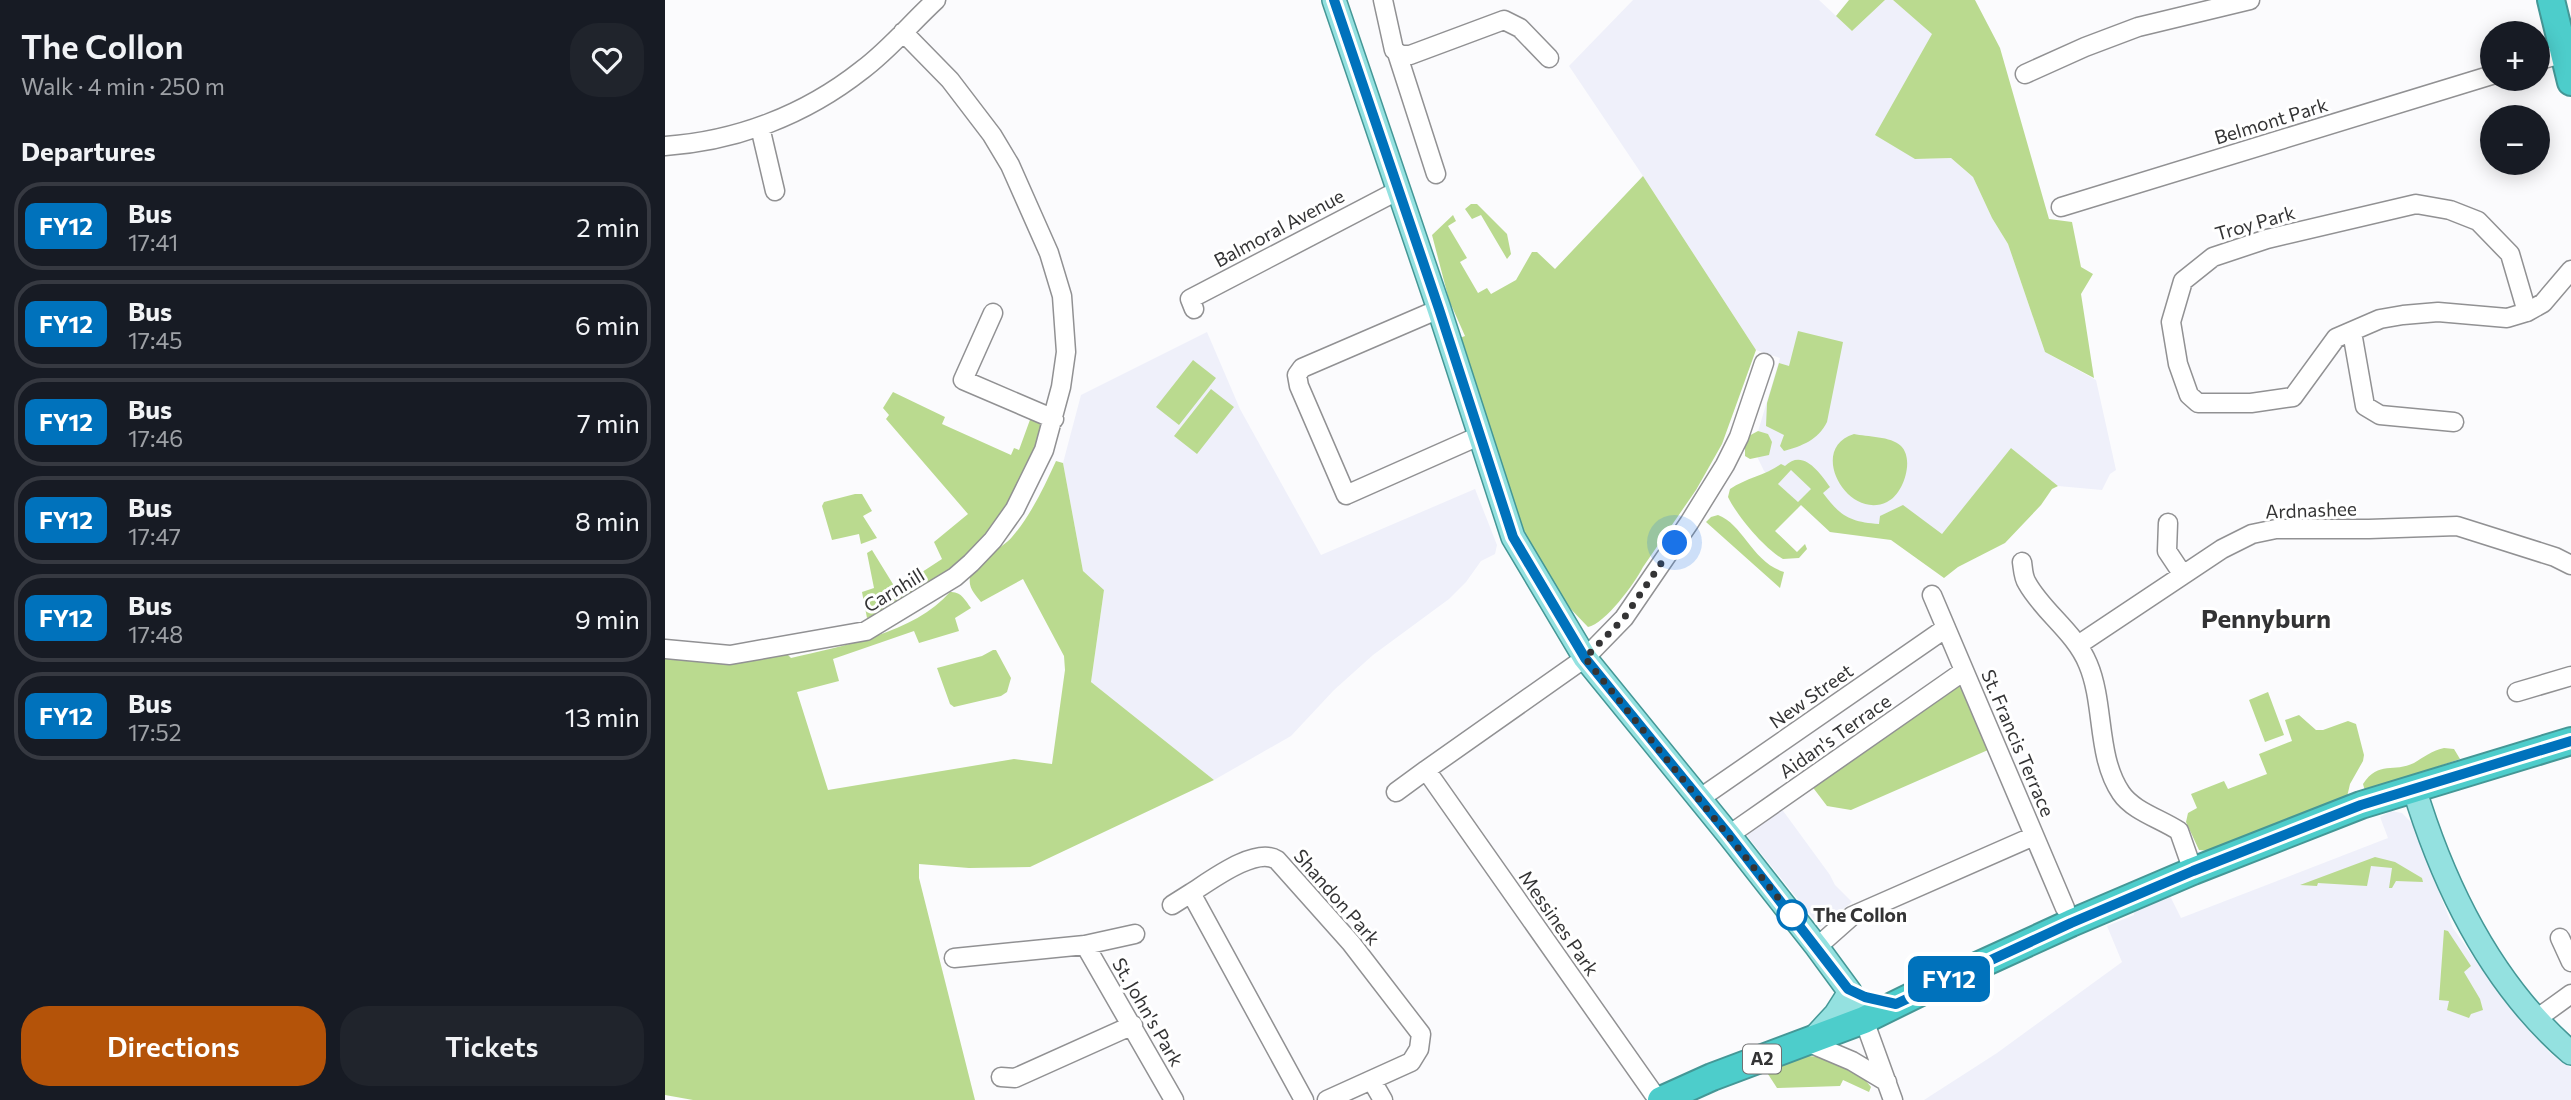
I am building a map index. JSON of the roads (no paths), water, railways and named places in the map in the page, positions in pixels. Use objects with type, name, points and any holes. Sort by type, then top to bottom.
[{"type":"highway","points":[[2551,0],[2571,82]]},
{"type":"highway","name":"A2","points":[[1659,1100],[1712,1077],[1864,1020],[2071,923],[2193,871],[2361,805],[2571,741]]},
{"type":"main road","points":[[1334,0],[1513,537],[1585,658],[1817,947],[1849,990],[1864,1020]]},
{"type":"main road","points":[[2414,788],[2452,893],[2512,992],[2535,1020],[2571,1054]]},
{"type":"main road","points":[[1849,990],[1865,997],[1896,1004]]},
{"type":"main road","points":[[1809,1041],[1836,1014],[1849,990]]},
{"type":"street","points":[[665,146],[691,144],[760,127],[818,101],[863,69],[936,0]]},
{"type":"street","points":[[1383,0],[1388,32],[1436,174]]},
{"type":"street","points":[[2025,74],[2085,47],[2161,21],[2245,1]]},
{"type":"street","points":[[1397,53],[1410,55],[1504,20],[1520,28],[1549,58]]},
{"type":"street","name":"Carnhill","points":[[665,649],[730,655],[866,631],[955,577],[993,540],[1031,481],[1044,450],[1054,419],[1066,352],[1062,296],[1049,253],[1010,165],[992,135],[950,80],[903,32]]},
{"type":"street","points":[[2550,57],[2564,53]]},
{"type":"street","name":"Belmont Park","points":[[2061,207],[2480,79]]},
{"type":"street","points":[[760,127],[775,191]]},
{"type":"street","name":"Balmoral Avenue","points":[[1194,309],[1189,299],[1399,190]]},
{"type":"street","name":"Troy Park","points":[[2416,204],[2450,210],[2478,221],[2510,254],[2527,312],[2507,318],[2438,312],[2381,319],[2336,338],[2293,397],[2251,403],[2198,403],[2189,395],[2178,364],[2171,322],[2183,281],[2213,257],[2267,239],[2416,204]]},
{"type":"street","points":[[2527,312],[2543,303],[2571,270]]},
{"type":"street","points":[[1439,309],[1302,368],[1297,375],[1300,386],[1346,495],[1479,436]]},
{"type":"street","points":[[993,313],[963,380],[1054,419]]},
{"type":"street","points":[[2352,332],[2365,406],[2381,415],[2454,422]]},
{"type":"street","points":[[1396,792],[1585,658],[1624,618],[1712,487],[1739,437],[1764,363]]},
{"type":"street","points":[[2168,523],[2167,551],[2183,575]]},
{"type":"street","name":"Ardnashee","points":[[2078,645],[2222,549],[2252,534],[2276,529],[2457,526],[2555,557],[2571,565]]},
{"type":"street","points":[[2022,562],[2025,581],[2078,645],[2088,663],[2098,695],[2106,755],[2122,794],[2134,806],[2179,831],[2193,871]]},
{"type":"street","name":"St. Francis Terrace","points":[[1932,595],[2066,908]]},
{"type":"street","name":"New Street","points":[[1699,799],[1946,628]]},
{"type":"street","name":"Aidan's Terrace","points":[[1729,835],[1964,671]]},
{"type":"street","points":[[2517,692],[2571,676]]},
{"type":"street","name":"Messines Park","points":[[1426,770],[1659,1100]]},
{"type":"street","points":[[1817,947],[1851,916],[2034,836]]},
{"type":"street","name":"Shandon Park","points":[[1191,893],[1237,866],[1257,857],[1270,855],[1351,943],[1421,1034],[1419,1049],[1411,1062],[1327,1100]]},
{"type":"street","points":[[1172,905],[1191,893],[1304,1100]]},
{"type":"street","name":"St. John's Park","points":[[954,958],[1085,945],[1135,934]]},
{"type":"street","points":[[2560,938],[2571,962]]},
{"type":"street","name":"St. John's Park","points":[[1085,945],[1174,1100]]},
{"type":"street","points":[[2535,1020],[2558,1006],[2571,994]]},
{"type":"street","points":[[1864,1020],[1893,1100]]},
{"type":"street","points":[[1001,1077],[1016,1078],[1133,1025]]},
{"type":"street","points":[[1809,1041],[1852,1061],[1887,1082]]},
{"type":"street","points":[[1372,1081],[1383,1100]]},
{"type":"place","name":"The Collon","points":[[1792,915]]},
{"type":"district","name":"Pennyburn","points":[[2266,619]]}]
